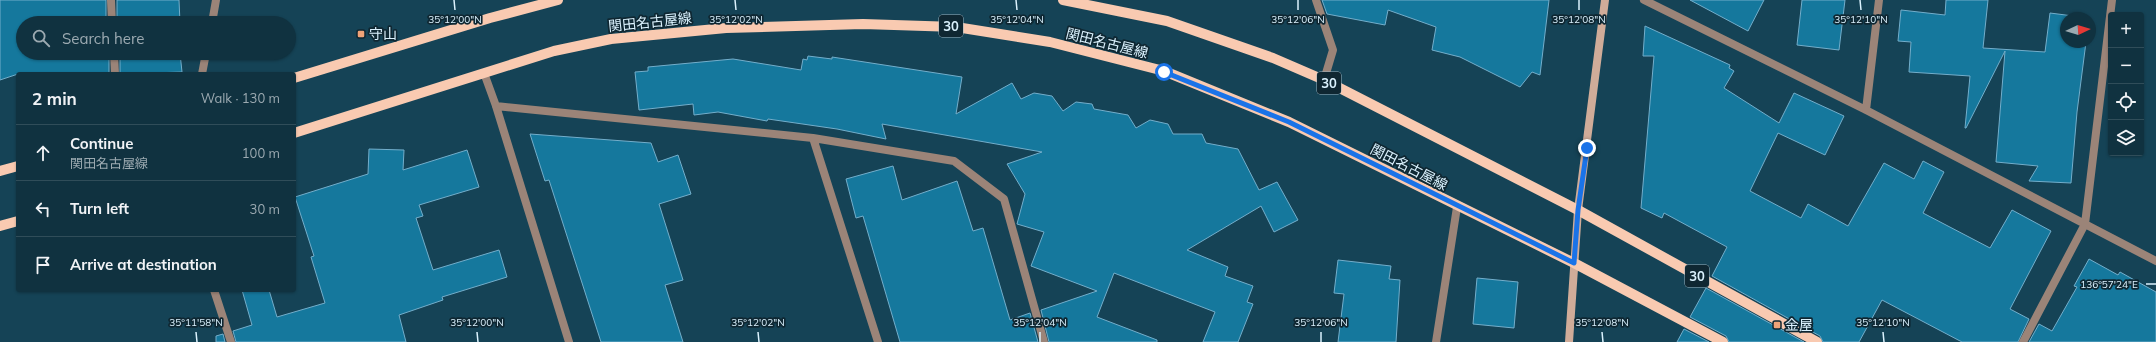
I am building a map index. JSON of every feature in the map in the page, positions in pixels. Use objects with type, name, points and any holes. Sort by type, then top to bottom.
[{"type":"main road","points":[[296,77],[490,18],[558,0]]},
{"type":"main road","name":"30","points":[[1063,0],[1167,21],[1273,58],[1324,80],[1578,210],[1817,342]]},
{"type":"main road","name":"関田名古屋線","points":[[296,132],[554,51],[611,40],[726,28],[863,24],[956,27],[1050,42],[1164,72],[1289,122],[1457,207],[1574,263],[1723,342]]},
{"type":"main road","points":[[0,171],[16,167]]},
{"type":"main road","points":[[0,226],[16,222]]},
{"type":"street","points":[[111,0],[112,16]]},
{"type":"street","points":[[213,16],[216,0]]},
{"type":"street","points":[[1316,0],[1333,50],[1324,80]]},
{"type":"street","points":[[1568,342],[1578,210],[1605,0]]},
{"type":"street","points":[[1644,0],[1866,110],[2156,261]]},
{"type":"street","points":[[1866,110],[1878,0]]},
{"type":"street","points":[[2023,342],[2085,224],[2112,0]]},
{"type":"street","points":[[114,60],[115,72]]},
{"type":"street","points":[[202,72],[205,60]]},
{"type":"street","points":[[484,73],[496,106],[569,342]]},
{"type":"street","points":[[496,106],[813,138],[954,160],[1004,199],[1044,342]]},
{"type":"street","points":[[813,138],[878,342]]},
{"type":"street","points":[[1436,342],[1457,207]]},
{"type":"street","points":[[215,292],[231,342]]},
{"type":"building","points":[[0,0],[106,0],[106,16],[16,16],[16,60],[109,60],[109,72],[16,72],[16,75],[0,80]]},
{"type":"building","points":[[117,0],[179,0],[180,16],[117,16]]},
{"type":"building","points":[[1322,0],[1549,0],[1540,75],[1532,72],[1520,87],[1460,57],[1432,50],[1436,27],[1388,10],[1385,25],[1327,14]]},
{"type":"building","points":[[1690,0],[1764,0],[1748,31]]},
{"type":"building","points":[[1802,0],[1845,0],[1839,50],[1797,45]]},
{"type":"building","points":[[1946,0],[1988,0],[1983,48],[2045,52],[2050,13],[2060,14],[2060,48],[2085,48],[2077,112],[2071,183],[2029,181],[2038,166],[1996,162],[2005,51],[1966,128],[1970,76],[1909,72],[1911,42],[1898,41],[1901,10],[1945,15]]},
{"type":"building","points":[[1645,26],[1730,65],[1729,68],[1734,71],[1724,88],[1779,123],[1794,93],[1844,116],[1825,155],[1778,133],[1750,191],[1801,218],[1808,204],[1848,226],[1884,163],[1914,179],[1923,161],[1944,172],[1923,213],[1990,248],[2012,210],[2051,231],[2010,309],[2029,319],[2018,342],[1962,342],[1882,300],[1859,342],[1823,342],[1820,336],[1712,276],[1727,247],[1664,213],[1662,218],[1641,208],[1654,56],[1643,56]]},
{"type":"building","points":[[808,56],[832,59],[832,57],[962,77],[956,114],[1012,83],[1021,99],[1034,93],[1052,96],[1063,111],[1076,102],[1092,104],[1094,109],[1128,115],[1136,128],[1150,120],[1168,124],[1173,134],[1202,134],[1206,143],[1238,149],[1259,190],[1277,182],[1298,220],[1274,232],[1261,206],[1187,250],[1228,267],[1225,276],[1253,286],[1247,302],[1253,304],[1238,342],[1203,342],[1215,312],[1114,273],[1097,317],[1157,340],[1157,342],[1049,342],[1041,310],[1097,291],[1031,266],[1044,232],[1017,224],[1025,194],[1007,164],[1042,152],[882,124],[886,139],[837,129],[768,119],[767,121],[718,112],[694,115],[693,104],[639,110],[635,72],[648,71],[648,67],[733,59],[801,70],[803,59],[807,60]]},
{"type":"building","points":[[120,60],[181,60],[182,72],[120,72]]},
{"type":"building","points":[[530,134],[651,143],[658,162],[678,155],[691,194],[659,204],[683,280],[665,285],[683,342],[601,342],[549,180],[545,181]]},
{"type":"building","points":[[369,149],[404,150],[403,170],[467,150],[479,187],[419,205],[423,216],[416,218],[433,270],[499,250],[507,277],[442,297],[443,300],[399,315],[406,342],[236,342],[233,331],[252,325],[243,292],[270,292],[277,317],[325,303],[311,257],[314,256],[296,197],[368,174]]},
{"type":"building","points":[[893,166],[902,200],[957,181],[973,231],[983,228],[1010,320],[1030,313],[1038,342],[900,342],[863,216],[856,218],[846,179]]},
{"type":"building","points":[[2089,259],[2118,275],[2120,272],[2156,292],[2156,342],[2029,342],[2039,324],[2052,331],[2077,287],[2074,286]]},
{"type":"building","points":[[1338,260],[1391,266],[1389,279],[1400,280],[1396,342],[1338,342],[1344,294],[1334,293]]},
{"type":"building","points":[[1477,278],[1518,282],[1514,328],[1473,324]]},
{"type":"building","points":[[1706,288],[1804,342],[1729,342],[1726,336],[1690,317]]},
{"type":"building","points":[[1684,329],[1709,342],[1677,342]]},
{"type":"building","points":[[223,334],[225,342],[216,342],[216,336]]},
{"type":"place","name":"守山","points":[[361,34]]},
{"type":"place","name":"金屋","points":[[1777,325]]},
{"type":"route","points":[[1164,72],[1289,122],[1457,207],[1574,263],[1578,210],[1587,148]]}]
